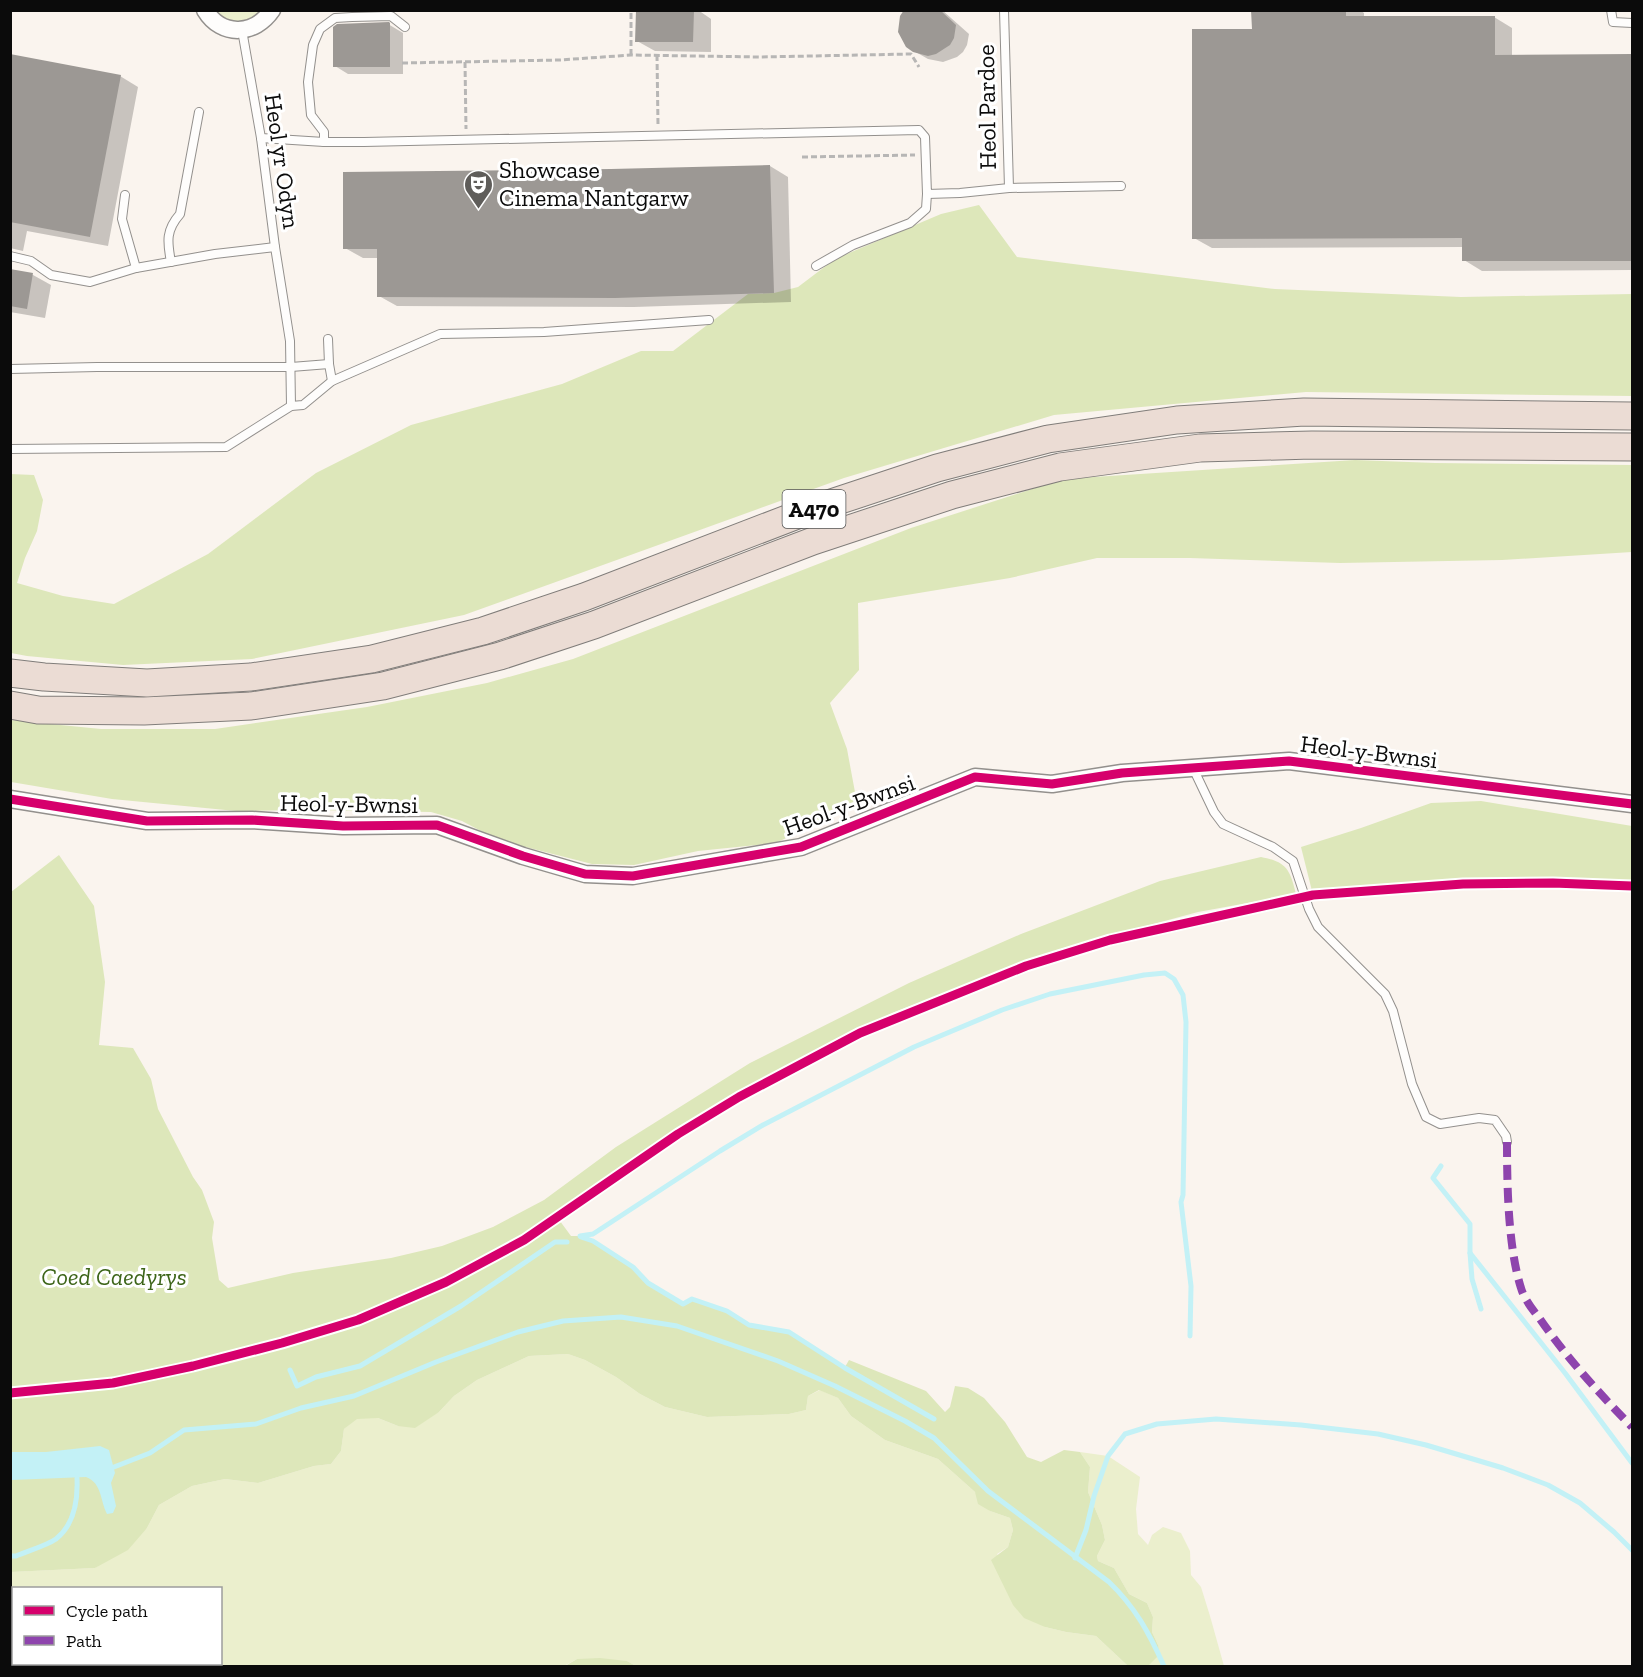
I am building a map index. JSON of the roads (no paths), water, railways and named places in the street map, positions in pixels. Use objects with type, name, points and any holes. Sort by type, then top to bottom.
[{"type":"highway","name":"A470","points":[[10,673],[147,683],[251,677],[372,659],[483,631],[584,597],[813,509],[937,468],[1048,439],[1177,420],[1304,412],[1632,416]]},
{"type":"highway","name":"A470","points":[[10,705],[38,710],[144,711],[239,707],[382,686],[511,652],[594,625],[824,537],[952,495],[1060,467],[1211,448],[1312,445],[1632,447]]},
{"type":"street","points":[[205,10],[208,16],[218,24],[228,29],[242,30],[255,27],[266,19],[272,10]]},
{"type":"street","name":"Heol-y-Bwnsi","points":[[10,799],[147,821],[252,820],[342,826],[437,825],[523,856],[585,874],[633,876],[801,848],[975,777],[1052,784],[1122,773],[1289,761],[1632,804]]},
{"type":"lane","name":"Heol Pardoe","points":[[927,194],[1009,188],[1004,10]]},
{"type":"lane","points":[[1611,10],[1613,22],[1632,23]]},
{"type":"lane","points":[[324,142],[324,132],[310,115],[308,82],[313,45],[320,29],[335,18],[391,15],[405,27]]},
{"type":"lane","name":"Heol yr Odyn","points":[[242,30],[261,138],[274,247],[290,341],[291,405]]},
{"type":"lane","points":[[171,262],[167,242],[171,224],[180,214],[199,112]]},
{"type":"lane","points":[[261,138],[324,142],[919,130],[925,137],[926,208],[910,223],[853,245],[816,266]]},
{"type":"lane","points":[[1009,188],[1121,186]]},
{"type":"lane","points":[[125,195],[122,219],[136,268]]},
{"type":"lane","points":[[10,256],[31,261],[51,274],[90,282],[136,268],[215,254],[274,247]]},
{"type":"lane","points":[[10,449],[226,447],[291,405],[303,405],[332,381],[440,334],[544,332],[710,320]]},
{"type":"lane","points":[[328,339],[332,381]]},
{"type":"lane","points":[[10,369],[291,367],[329,364]]},
{"type":"lane","points":[[1193,768],[1214,812],[1223,824],[1273,847],[1293,861],[1309,909],[1318,927],[1385,994],[1393,1011],[1412,1084],[1426,1117],[1440,1124],[1479,1118],[1495,1120],[1506,1136],[1507,1142]]},
{"type":"water","points":[[100,1446],[109,1450],[115,1473],[111,1483],[116,1506],[113,1513],[107,1514],[98,1488],[86,1477],[11,1480],[11,1452],[46,1452]]},
{"type":"waterway","points":[[580,1236],[593,1234],[763,1125],[914,1047],[1002,1010],[1050,994],[1144,975],[1165,973],[1174,979],[1183,995],[1186,1022],[1183,1195],[1181,1202],[1191,1286],[1190,1336]]},
{"type":"waterway","points":[[1441,1166],[1433,1178],[1470,1224],[1472,1279],[1481,1309]]},
{"type":"waterway","points":[[581,1237],[593,1241],[633,1267],[648,1283],[683,1304],[692,1299],[727,1311],[749,1325],[789,1332],[845,1368],[934,1419]]},
{"type":"waterway","points":[[290,1370],[297,1386],[316,1377],[360,1366],[461,1306],[555,1242],[567,1242]]},
{"type":"waterway","points":[[1470,1253],[1565,1373],[1632,1463]]},
{"type":"waterway","points":[[114,1467],[150,1453],[184,1430],[256,1424],[301,1408],[354,1396],[436,1362],[518,1332],[563,1321],[621,1317],[677,1326],[778,1361],[835,1386],[934,1438],[988,1491],[1109,1582],[1127,1601],[1141,1621],[1164,1666]]},
{"type":"waterway","points":[[1075,1558],[1086,1530],[1094,1496],[1108,1456],[1125,1434],[1157,1424],[1216,1419],[1301,1425],[1378,1434],[1426,1445],[1503,1468],[1548,1485],[1580,1503],[1632,1550]]},
{"type":"waterway","points":[[10,1556],[16,1556],[47,1544],[62,1533],[74,1511],[77,1478]]},
{"type":"place","name":"Showcase Cinema Nantgarw","points":[[478,210]]},
{"type":"park label","name":"Coed Caedyrys","points":[[114,1277]]}]
